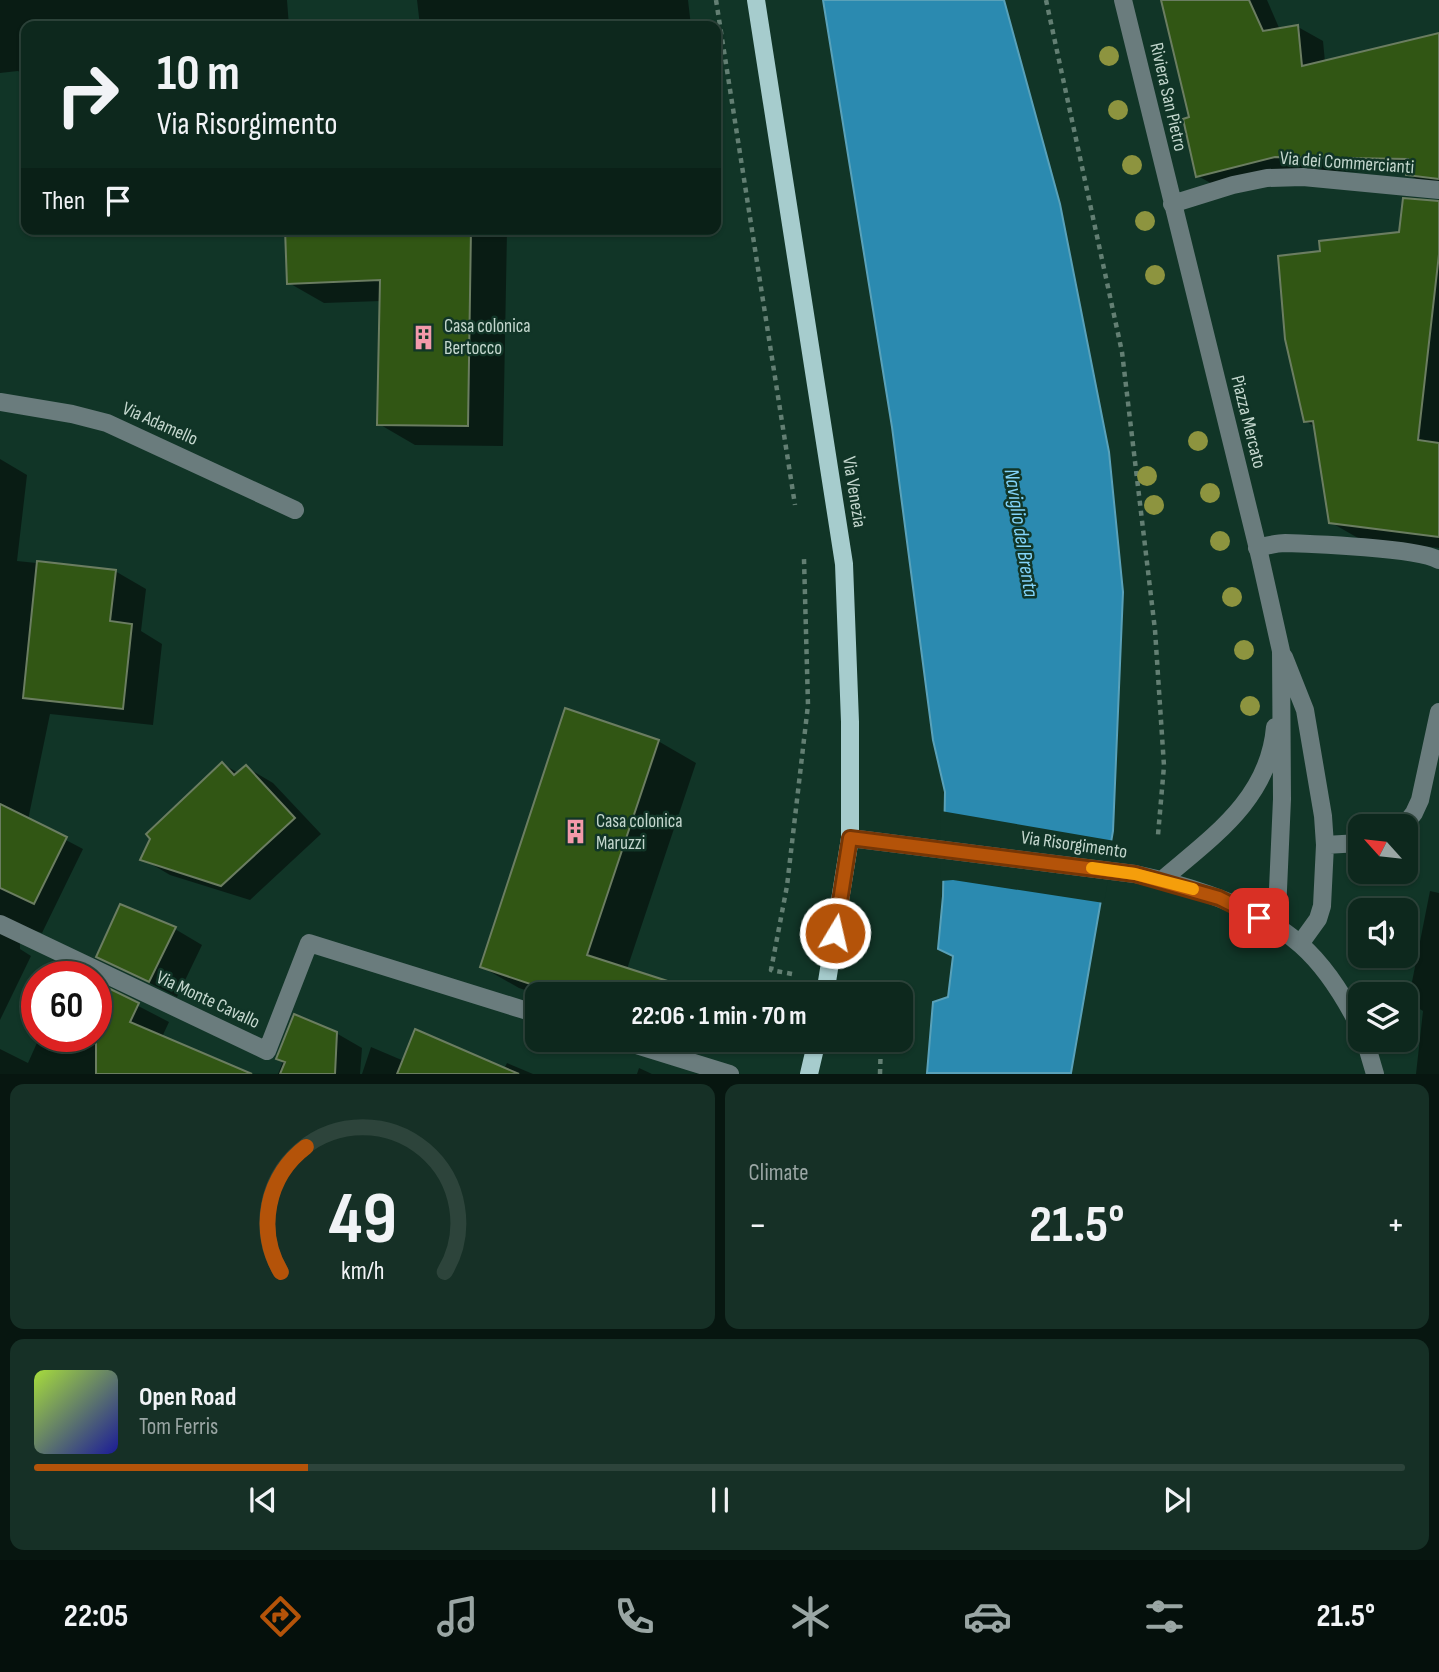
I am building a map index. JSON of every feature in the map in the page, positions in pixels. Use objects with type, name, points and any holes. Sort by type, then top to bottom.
[{"type":"main road","name":"Via Venezia","points":[[756,0],[844,564],[850,722],[850,838],[827,982]]},
{"type":"main road","points":[[809,1073],[814,1052]]},
{"type":"street","name":"Riviera San Pietro","points":[[1123,0],[1172,204]]},
{"type":"street","name":"Via dei Commercianti","points":[[1172,204],[1233,185],[1267,178],[1303,177],[1439,190]]},
{"type":"street","name":"Piazza Mercato","points":[[1172,204],[1281,650],[1306,710],[1325,845],[1322,906],[1318,919],[1300,944]]},
{"type":"street","name":"Via Adamello","points":[[0,402],[107,423],[295,510]]},
{"type":"street","points":[[1257,548],[1283,543],[1418,553],[1439,560]]},
{"type":"street","name":"Piazza Mercato","points":[[1162,880],[1236,815],[1252,795],[1274,737],[1281,650]]},
{"type":"street","name":"Piazza Mercato","points":[[1279,929],[1277,912],[1282,799],[1281,650]]},
{"type":"street","points":[[1413,814],[1420,800],[1439,712]]},
{"type":"street","name":"Via Risorgimento","points":[[850,838],[1135,874],[1219,898],[1279,929],[1300,944],[1318,962],[1348,1006]]},
{"type":"street","points":[[1325,845],[1348,843]]},
{"type":"street","name":"Via Monte Cavallo","points":[[0,924],[267,1051],[309,943],[525,1010]]},
{"type":"street","points":[[660,1052],[730,1073]]},
{"type":"street","points":[[1369,1052],[1375,1073]]},
{"type":"path","points":[[716,0],[719,21]]},
{"type":"path","points":[[1046,0],[1122,352],[1156,644],[1164,766],[1158,835]]},
{"type":"path","points":[[721,32],[795,506]]},
{"type":"path","points":[[802,547],[808,705],[787,886],[771,970],[810,982]]},
{"type":"path","points":[[880,1073],[881,1052]]},
{"type":"water","name":"Naviglio del Brenta","points":[[823,0],[1004,0],[1060,204],[1109,452],[1123,592],[1113,831],[1071,1073],[927,1073],[933,1002],[948,997],[953,956],[938,949],[943,896],[945,792],[933,740],[892,427]]},
{"type":"pier","points":[[941,811],[1115,841],[1104,903],[953,880],[940,881]]},
{"type":"building","points":[[1161,0],[1249,0],[1263,31],[1298,25],[1302,66],[1439,33],[1439,179],[1406,175],[1408,159],[1275,157],[1196,177],[1183,119],[1189,117]]},
{"type":"building","points":[[1403,198],[1439,201],[1439,254],[1418,440],[1439,443],[1439,537],[1329,523],[1313,421],[1304,422],[1285,339],[1278,256],[1320,251],[1319,241],[1399,232]]},
{"type":"building","name":"Casa colonica Bertocco","points":[[285,235],[471,235],[468,426],[377,425],[380,280],[287,284]]},
{"type":"building","points":[[37,561],[116,570],[110,621],[132,624],[123,709],[23,698]]},
{"type":"building","name":"Casa colonica Maruzzi","points":[[565,708],[659,740],[587,955],[671,982],[525,982],[480,967]]},
{"type":"building","points":[[222,762],[234,775],[246,765],[295,818],[221,886],[140,860],[150,839],[146,834]]},
{"type":"building","points":[[0,804],[67,837],[34,904],[0,888]]},
{"type":"building","points":[[120,904],[176,927],[149,982],[112,965],[112,961],[96,957]]},
{"type":"building","points":[[112,990],[139,1003],[130,1022],[252,1074],[96,1074],[96,1052],[112,1052]]},
{"type":"building","points":[[294,1014],[337,1032],[335,1074],[280,1074],[285,1062],[276,1059]]},
{"type":"building","points":[[415,1029],[519,1074],[397,1074]]},
{"type":"slow traffic","points":[[1092,868],[1135,874],[1193,889]]},
{"type":"place","name":"Casa colonica Bertocco","points":[[424,337]]},
{"type":"place","name":"Casa colonica Maruzzi","points":[[576,832]]},
{"type":"route","points":[[835,933],[850,838],[1135,874],[1219,898],[1259,918]]}]
